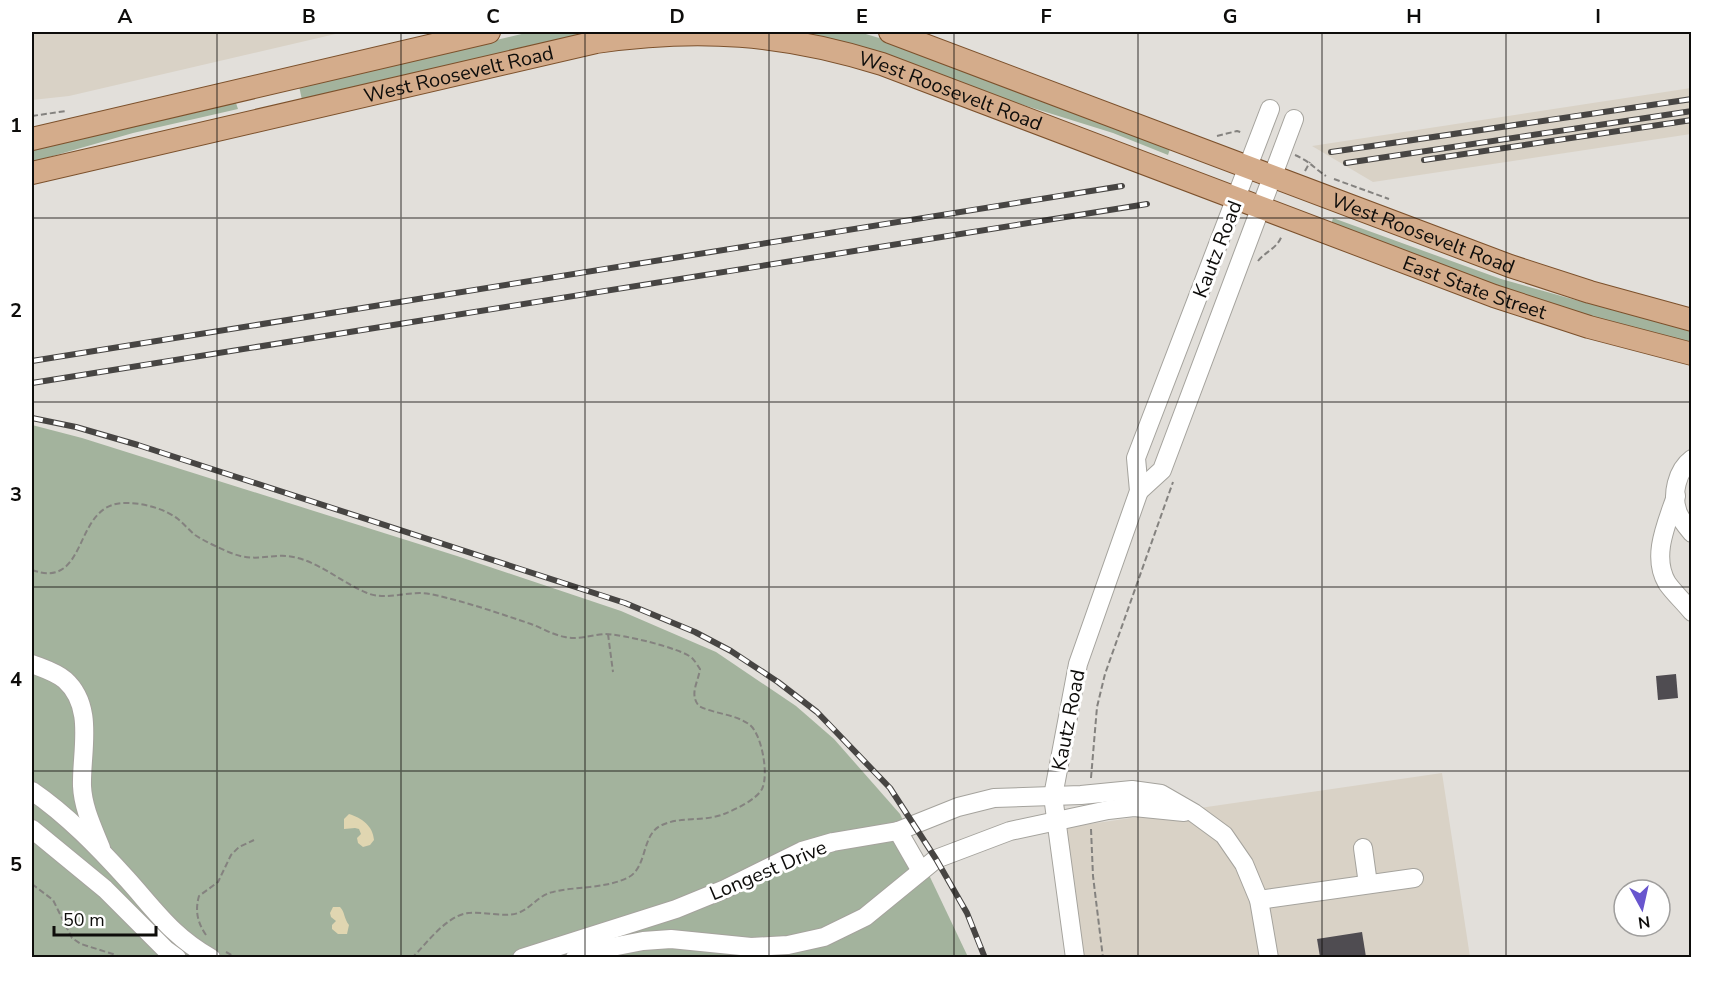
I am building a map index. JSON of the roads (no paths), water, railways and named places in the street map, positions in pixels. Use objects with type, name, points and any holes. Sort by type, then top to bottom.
[{"type":"main road","name":"West Roosevelt Road","points":[[32,139],[489,32]]},
{"type":"main road","name":"West Roosevelt Road","points":[[890,32],[1510,266],[1590,292],[1692,320]]},
{"type":"main road","name":"West Roosevelt Road","points":[[32,173],[567,48],[632,37],[713,33],[797,42],[851,54],[1261,208]]},
{"type":"main road","name":"East State Street","points":[[1261,208],[1532,309],[1600,330],[1692,354]]},
{"type":"street","name":"Kautz Road","points":[[1075,957],[1053,796],[1078,664],[1139,491],[1136,458],[1270,109]]},
{"type":"street","name":"Kautz Road","points":[[1139,491],[1161,470],[1294,119]]},
{"type":"street","points":[[1692,459],[1684,465],[1679,475],[1676,496],[1666,524],[1659,561],[1668,584],[1692,612]]},
{"type":"street","points":[[1676,496],[1677,511],[1692,533]]},
{"type":"street","points":[[32,664],[64,679],[81,703],[84,717],[82,785],[84,804],[103,853]]},
{"type":"street","name":"Longest Drive","points":[[522,957],[676,909],[725,889],[802,851],[833,842],[898,831],[958,807],[994,798],[1132,790],[1161,794],[1194,813],[1224,836],[1244,864],[1259,900],[1269,957]]},
{"type":"street","points":[[32,791],[68,820],[103,853],[159,917],[192,947],[217,954]]},
{"type":"street","points":[[575,957],[643,941],[672,939],[751,947],[788,945],[824,937],[865,917],[936,859],[1010,831],[1056,819],[1134,807],[1194,813]]},
{"type":"street","points":[[32,829],[105,889],[166,950],[177,957]]},
{"type":"street","points":[[898,831],[921,871]]},
{"type":"street","points":[[1363,848],[1368,884]]},
{"type":"street","points":[[1259,900],[1414,878]]},
{"type":"railway","points":[[1331,152],[1692,99]]},
{"type":"railway","points":[[1346,163],[1692,111]]},
{"type":"railway","points":[[1424,160],[1692,120]]},
{"type":"railway","points":[[32,361],[1122,186]]},
{"type":"railway","points":[[32,383],[1147,204]]},
{"type":"railway","points":[[32,418],[76,427],[138,445],[625,603],[695,632],[731,651],[778,682],[817,712],[890,788],[936,859],[967,913],[985,958]]}]
